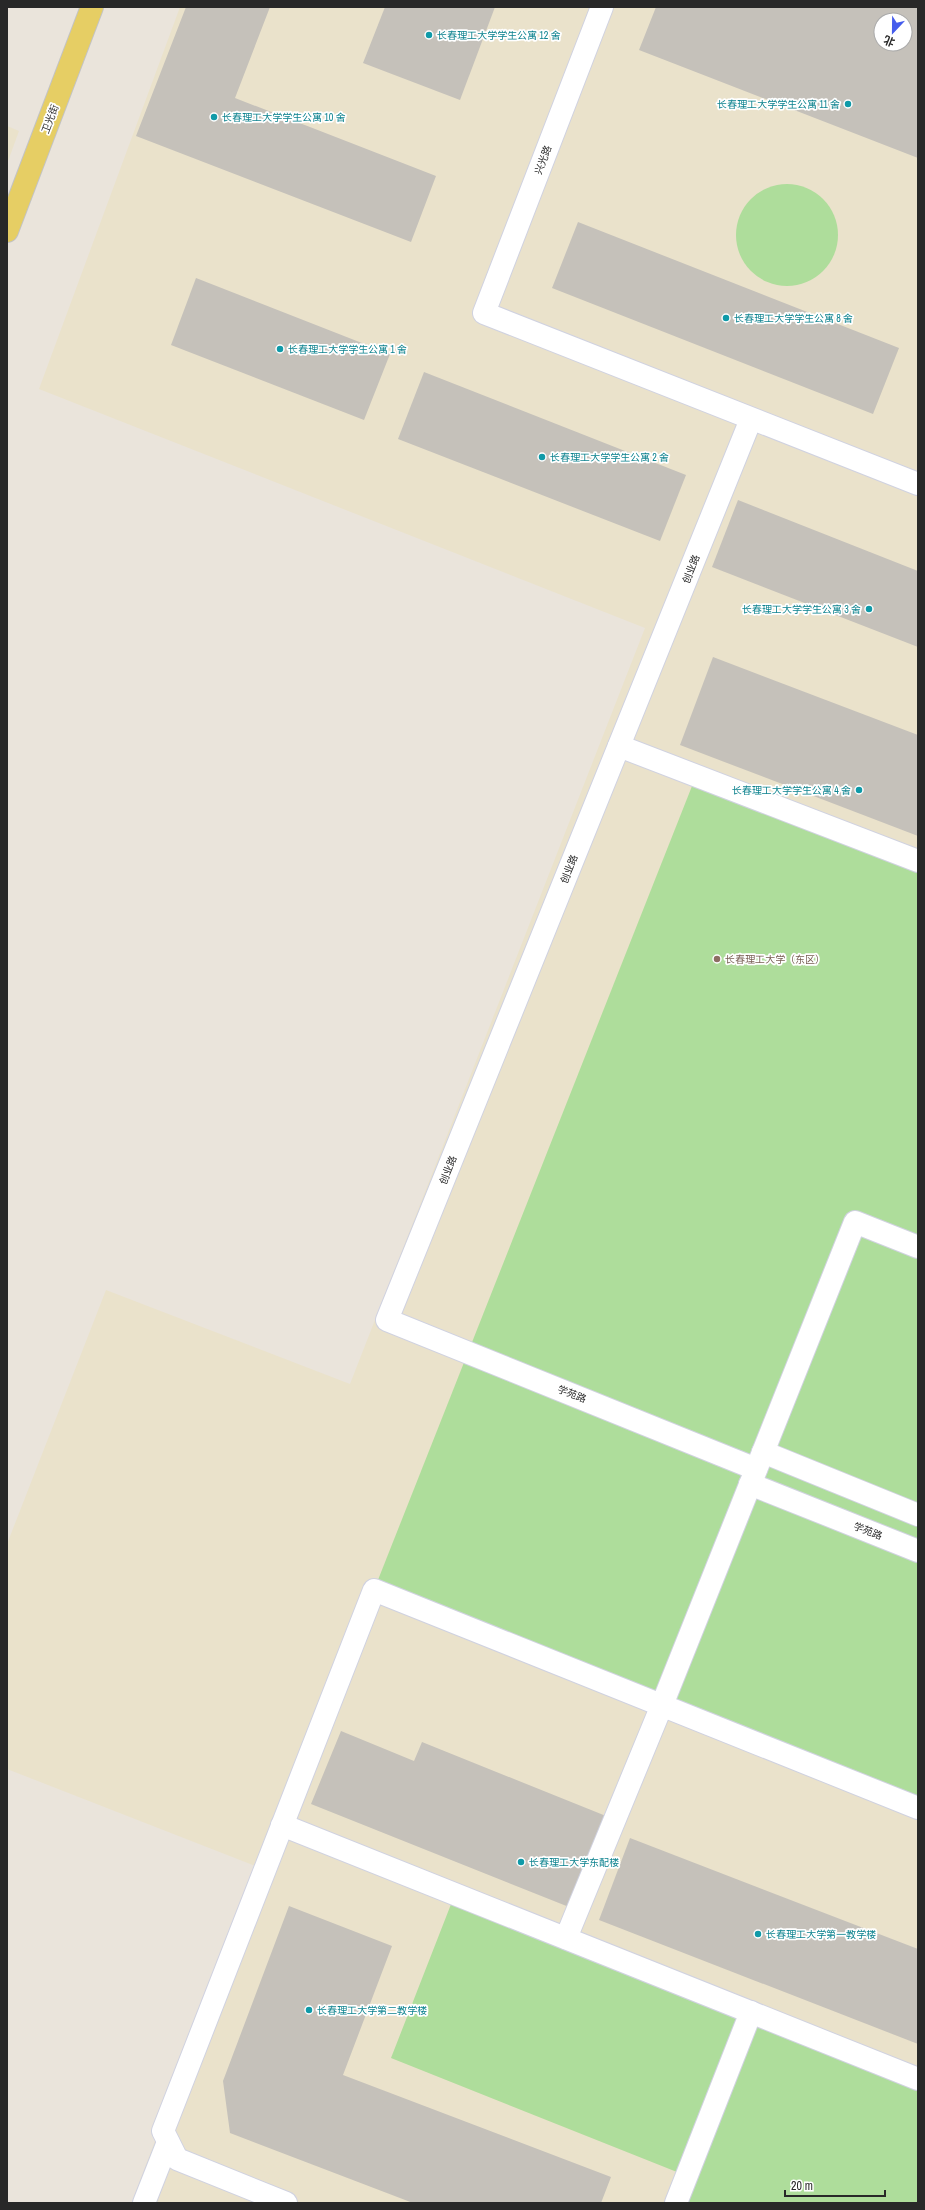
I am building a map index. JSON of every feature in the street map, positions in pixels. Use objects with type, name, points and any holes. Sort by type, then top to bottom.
[{"type":"main road","name":"卫光街","points":[[7,231],[92,7]]},
{"type":"lane","name":"兴光路","points":[[602,7],[484,313],[751,419]]},
{"type":"lane","points":[[751,419],[918,484]]},
{"type":"lane","name":"创业路","points":[[387,1320],[751,419]]},
{"type":"lane","points":[[619,746],[918,861]]},
{"type":"lane","points":[[566,1938],[662,1705],[855,1222],[918,1247]]},
{"type":"lane","name":"学苑路","points":[[387,1320],[757,1468],[918,1551]]},
{"type":"lane","name":"学苑路","points":[[757,1468],[918,1515]]},
{"type":"lane","points":[[286,2203],[177,2159],[163,2130],[374,1590],[918,1808]]},
{"type":"lane","points":[[282,1825],[918,2078]]},
{"type":"lane","points":[[676,2203],[751,2012]]},
{"type":"lane","points":[[144,2203],[168,2142]]},
{"type":"shaded area","name":"长春理工大学（东区）","points":[[180,7],[918,7],[918,2203],[157,2203],[135,2194],[258,1867],[7,1769],[7,1544],[106,1290],[350,1384],[645,628],[39,389]]},
{"type":"shaded area","points":[[7,126],[19,131],[7,164]]},
{"type":"green space","points":[[787,184],[807,188],[823,199],[834,215],[838,235],[834,255],[823,271],[807,282],[787,286],[767,282],[751,271],[740,255],[736,235],[740,215],[751,199],[767,188]]},
{"type":"green space","points":[[696,776],[918,861],[918,1809],[374,1590]]},
{"type":"green space","points":[[455,1894],[918,2079],[918,2203],[676,2203],[687,2176],[391,2058]]},
{"type":"building","name":"长春理工大学学生公寓 10 舍","points":[[186,7],[270,7],[235,98],[436,176],[411,242],[136,136]]},
{"type":"building","name":"长春理工大学学生公寓 12 舍","points":[[385,7],[495,7],[460,100],[363,63]]},
{"type":"building","name":"长春理工大学学生公寓 11 舍","points":[[656,7],[918,7],[918,158],[639,50]]},
{"type":"building","name":"长春理工大学学生公寓 8 舍","points":[[578,222],[899,348],[873,414],[552,288]]},
{"type":"building","name":"长春理工大学学生公寓 1 舍","points":[[196,278],[390,354],[364,420],[171,345]]},
{"type":"building","name":"长春理工大学学生公寓 2 舍","points":[[424,372],[686,475],[660,541],[398,439]]},
{"type":"building","name":"长春理工大学学生公寓 3 舍","points":[[738,500],[918,571],[918,647],[712,567]]},
{"type":"building","name":"长春理工大学学生公寓 4 舍","points":[[713,657],[918,735],[918,836],[680,745]]},
{"type":"building","name":"长春理工大学东配楼","points":[[341,1731],[414,1761],[422,1742],[606,1816],[569,1907],[311,1804]]},
{"type":"building","name":"长春理工大学第一教学楼","points":[[630,1838],[918,1949],[918,2044],[599,1920]]},
{"type":"building","name":"长春理工大学第二教学楼","points":[[289,1906],[392,1946],[343,2075],[611,2177],[601,2203],[413,2203],[230,2133],[223,2081]]},
{"type":"place","name":"长春理工大学学生公寓 12 舍","points":[[429,35]]},
{"type":"place","name":"长春理工大学学生公寓 11 舍","points":[[848,104]]},
{"type":"place","name":"长春理工大学学生公寓 10 舍","points":[[214,117]]},
{"type":"place","name":"长春理工大学学生公寓 8 舍","points":[[726,318]]},
{"type":"place","name":"长春理工大学学生公寓 1 舍","points":[[280,349]]},
{"type":"place","name":"长春理工大学学生公寓 2 舍","points":[[542,457]]},
{"type":"place","name":"长春理工大学学生公寓 3 舍","points":[[869,609]]},
{"type":"place","name":"长春理工大学学生公寓 4 舍","points":[[859,790]]},
{"type":"place","name":"长春理工大学（东区）","points":[[717,959]]},
{"type":"place","name":"长春理工大学东配楼","points":[[521,1862]]},
{"type":"place","name":"长春理工大学第一教学楼","points":[[758,1934]]},
{"type":"place","name":"长春理工大学第二教学楼","points":[[309,2010]]}]
